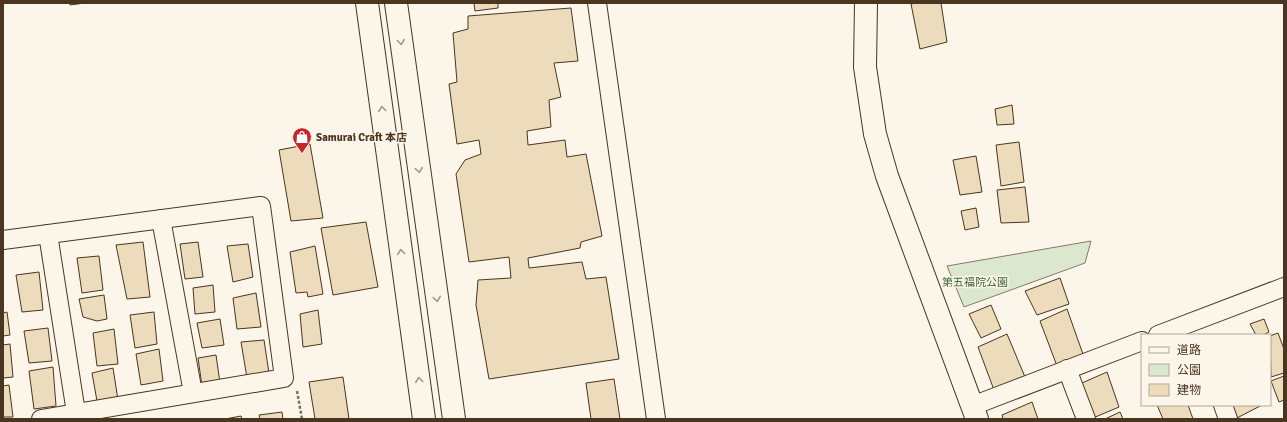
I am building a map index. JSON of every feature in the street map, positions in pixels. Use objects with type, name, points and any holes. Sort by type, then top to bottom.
[{"type":"street","points":[[367,3],[424,419]]},
{"type":"street","points":[[396,3],[454,419]]},
{"type":"street","points":[[597,3],[656,419]]},
{"type":"street","points":[[866,3],[865,67],[875,134],[887,176],[974,412],[1067,369],[1141,341]]},
{"type":"street","points":[[3,240],[261,206],[284,378],[193,393],[76,416],[41,419]]},
{"type":"street","points":[[161,219],[193,393]]},
{"type":"street","points":[[48,234],[76,416]]},
{"type":"street","points":[[1164,334],[1194,329],[1284,287]]},
{"type":"street","points":[[1067,369],[1086,419]]},
{"type":"street","points":[[1223,406],[1228,419]]},
{"type":"path","points":[[284,378],[297,391],[302,419]]},
{"type":"green space","name":"第五福院公園","points":[[1091,241],[1085,263],[964,307],[947,266]]},
{"type":"building","points":[[70,3],[85,3],[70,5]]},
{"type":"building","points":[[474,3],[498,3],[498,8],[475,11]]},
{"type":"building","points":[[941,3],[947,42],[920,49],[911,4]]},
{"type":"building","points":[[571,8],[578,61],[554,63],[561,97],[549,100],[551,127],[527,131],[528,145],[565,140],[567,157],[586,154],[602,236],[581,242],[580,248],[528,258],[529,268],[582,262],[586,279],[606,277],[619,359],[489,379],[476,305],[478,280],[511,278],[509,257],[469,262],[456,174],[465,160],[481,154],[479,140],[457,144],[449,84],[457,82],[453,33],[468,29],[468,16]]},
{"type":"building","points":[[1012,105],[1014,124],[997,125],[995,109]]},
{"type":"building","points":[[1019,142],[1024,182],[1001,186],[996,145]]},
{"type":"building","points":[[310,144],[323,218],[291,221],[279,150]]},
{"type":"building","points":[[976,156],[982,192],[960,195],[953,160]]},
{"type":"building","points":[[1025,187],[1029,222],[1001,223],[997,190]]},
{"type":"building","points":[[976,208],[979,227],[965,230],[961,211]]},
{"type":"building","points":[[366,222],[378,287],[333,295],[321,228]]},
{"type":"building","points":[[143,242],[150,297],[127,299],[116,245]]},
{"type":"building","points":[[198,242],[203,277],[185,279],[180,244]]},
{"type":"building","points":[[248,244],[253,277],[233,282],[227,246]]},
{"type":"building","points":[[315,246],[323,294],[308,297],[307,292],[296,293],[290,252]]},
{"type":"building","points":[[99,256],[103,290],[82,293],[77,258]]},
{"type":"building","points":[[39,272],[43,310],[22,312],[16,275]]},
{"type":"building","points":[[1060,278],[1069,304],[1037,315],[1025,291]]},
{"type":"building","points":[[213,285],[215,312],[195,314],[193,288]]},
{"type":"building","points":[[256,293],[261,327],[237,329],[233,298]]},
{"type":"building","points":[[104,295],[107,319],[97,321],[83,317],[79,299]]},
{"type":"building","points":[[991,305],[1001,329],[981,338],[969,314]]},
{"type":"building","points":[[1067,309],[1084,357],[1057,366],[1040,321]]},
{"type":"building","points":[[318,310],[322,344],[303,347],[300,314]]},
{"type":"building","points":[[7,312],[10,335],[3,336],[3,313]]},
{"type":"building","points":[[154,312],[157,344],[135,348],[130,315]]},
{"type":"building","points":[[220,319],[224,345],[202,348],[197,323]]},
{"type":"building","points":[[1264,319],[1269,332],[1265,334],[1255,334],[1250,324]]},
{"type":"building","points":[[48,328],[52,361],[29,363],[24,331]]},
{"type":"building","points":[[114,329],[118,364],[97,366],[93,333]]},
{"type":"building","points":[[1278,333],[1284,349],[1284,373],[1271,377],[1271,336]]},
{"type":"building","points":[[1007,334],[1025,377],[994,390],[978,347]]},
{"type":"building","points":[[264,340],[269,373],[247,378],[241,342]]},
{"type":"building","points":[[10,344],[13,377],[3,378],[3,345]]},
{"type":"building","points":[[159,349],[163,381],[141,385],[136,354]]},
{"type":"building","points":[[216,355],[220,383],[202,386],[198,358]]},
{"type":"building","points":[[53,367],[56,406],[34,409],[29,371]]},
{"type":"building","points":[[113,368],[118,400],[97,401],[92,373]]},
{"type":"building","points":[[1107,372],[1119,407],[1093,418],[1082,383]]},
{"type":"building","points":[[1284,376],[1284,400],[1279,402],[1271,381]]},
{"type":"building","points":[[343,377],[349,419],[315,419],[309,382]]},
{"type":"building","points":[[614,379],[620,419],[591,419],[586,383]]},
{"type":"building","points":[[9,385],[13,417],[3,417],[3,386]]},
{"type":"building","points":[[1032,402],[1038,419],[1003,419],[1002,415]]},
{"type":"building","points":[[1157,406],[1188,406],[1193,419],[1163,419]]},
{"type":"building","points":[[1230,406],[1260,406],[1235,419]]},
{"type":"building","points":[[282,412],[283,419],[260,419],[259,415]]},
{"type":"building","points":[[1120,412],[1123,419],[1105,419]]},
{"type":"building","points":[[241,416],[242,419],[225,419]]},
{"type":"place","name":"Samurai Craft 本店","points":[[302,154]]}]
